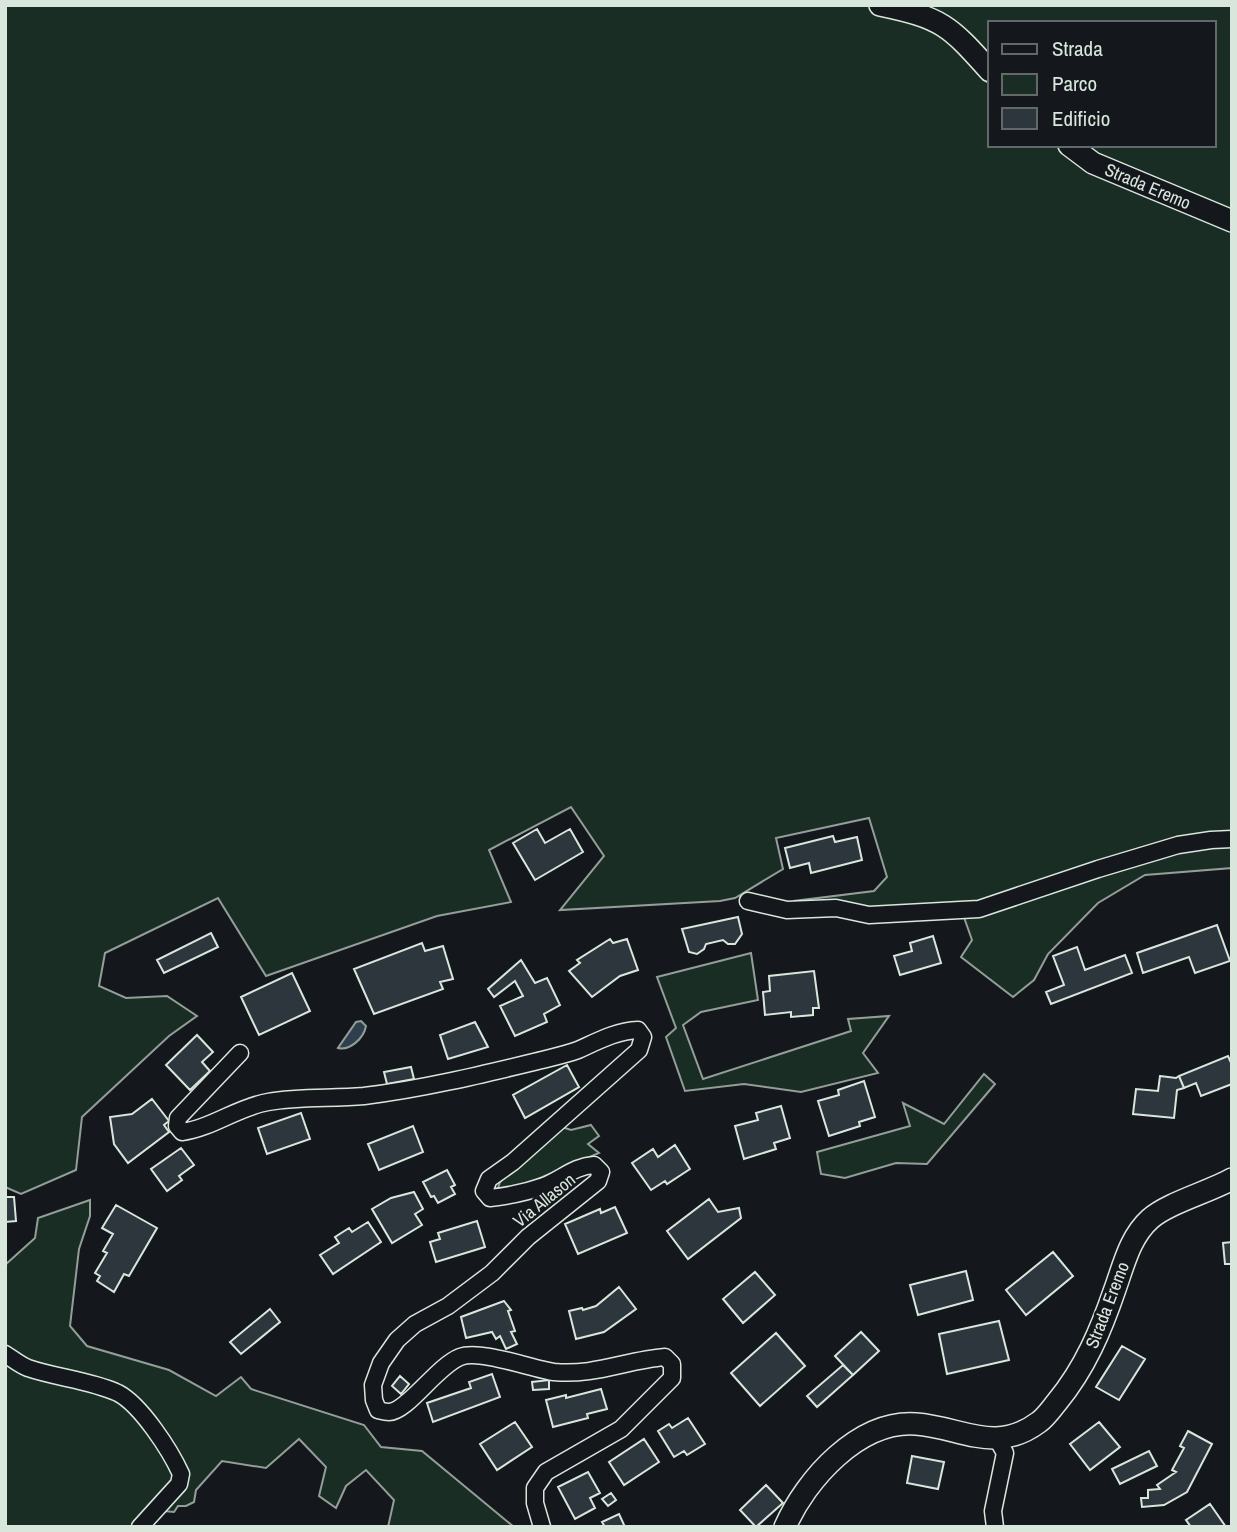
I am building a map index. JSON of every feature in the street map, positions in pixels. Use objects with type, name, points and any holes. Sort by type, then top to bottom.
[{"type":"main road","points":[[880,5],[934,19],[954,32],[988,69]]},
{"type":"main road","name":"Strada Eremo","points":[[1072,147],[1093,163],[1232,221]]},
{"type":"main road","name":"Strada Eremo","points":[[785,1527],[806,1490],[828,1465],[852,1445],[884,1428],[916,1423],[981,1438],[1012,1435],[1040,1422],[1074,1382],[1100,1333],[1133,1239],[1152,1217],[1232,1180]]},
{"type":"street","points":[[748,901],[787,910],[836,908],[869,915],[979,909],[1178,845],[1232,839]]},
{"type":"street","name":"Via Allason","points":[[240,1053],[178,1118],[177,1126],[182,1132],[194,1130],[237,1110],[266,1102],[363,1096],[542,1060],[575,1051],[626,1030],[638,1030],[643,1037],[639,1050],[513,1163],[489,1179],[484,1191],[490,1198],[509,1195],[545,1185],[580,1166],[594,1165],[601,1172],[598,1181],[528,1237],[492,1272],[448,1306],[415,1324],[397,1340],[381,1363],[373,1385],[378,1410],[389,1412],[401,1408],[443,1366],[462,1356],[508,1361],[553,1372],[585,1373],[665,1357],[672,1364],[672,1378],[648,1403],[621,1429],[546,1472],[535,1488],[534,1503],[542,1527]]},
{"type":"street","points":[[5,1354],[25,1367],[120,1394],[152,1427],[181,1474],[179,1483],[140,1527]]},
{"type":"street","points":[[995,1527],[993,1511],[1005,1453],[996,1437]]},
{"type":"green space","points":[[5,5],[1232,5],[1232,868],[1145,875],[1098,903],[1048,954],[1034,980],[1013,997],[961,957],[972,940],[960,906],[867,909],[794,906],[794,901],[874,891],[887,877],[869,818],[776,838],[783,869],[735,898],[560,910],[604,856],[571,807],[489,850],[511,902],[437,916],[266,976],[218,898],[105,953],[99,986],[126,998],[167,996],[197,1016],[169,1036],[82,1117],[76,1170],[21,1194],[5,1187]]},
{"type":"green space","points":[[751,953],[758,1000],[701,1012],[683,1025],[703,1079],[851,1031],[848,1019],[889,1016],[863,1053],[878,1073],[801,1092],[744,1084],[685,1091],[666,1037],[676,1028],[657,977]]},
{"type":"green space","points":[[984,1074],[995,1084],[927,1164],[896,1163],[845,1178],[821,1174],[817,1152],[910,1126],[903,1103],[944,1124]]},
{"type":"green space","points":[[591,1125],[599,1136],[588,1144],[599,1153],[519,1187],[497,1191],[507,1174],[562,1127],[571,1130]]},
{"type":"green space","points":[[90,1200],[90,1216],[79,1249],[70,1326],[87,1346],[169,1370],[216,1396],[241,1377],[251,1389],[364,1425],[381,1447],[422,1451],[514,1527],[388,1527],[394,1500],[366,1470],[346,1486],[336,1508],[319,1496],[326,1467],[299,1439],[266,1468],[222,1461],[196,1490],[194,1502],[178,1506],[174,1512],[163,1511],[135,1527],[5,1527],[5,1265],[35,1238],[38,1218]]},
{"type":"water","points":[[361,1021],[366,1026],[359,1039],[352,1046],[338,1048],[356,1022]]},
{"type":"building","points":[[537,829],[545,843],[570,829],[583,852],[535,880],[513,843]]},
{"type":"building","points":[[833,836],[835,842],[857,837],[862,860],[811,873],[809,863],[790,868],[785,848]]},
{"type":"building","points":[[738,917],[742,934],[735,944],[728,944],[723,940],[706,944],[697,954],[689,952],[682,929]]},
{"type":"building","points":[[1217,925],[1230,961],[1195,973],[1189,957],[1143,973],[1137,953]]},
{"type":"building","points":[[211,933],[218,947],[164,973],[157,960]]},
{"type":"building","points":[[933,936],[941,963],[900,975],[894,956],[912,951],[910,943]]},
{"type":"building","points":[[610,939],[613,943],[627,939],[638,970],[620,976],[592,997],[569,971],[580,963],[577,960]]},
{"type":"building","points":[[422,943],[425,951],[443,946],[453,979],[440,982],[443,989],[374,1014],[354,969]]},
{"type":"building","points":[[1077,947],[1085,970],[1125,955],[1132,973],[1051,1004],[1046,992],[1064,985],[1053,956]]},
{"type":"building","points":[[521,960],[535,983],[547,978],[560,1005],[544,1014],[547,1022],[515,1036],[500,1006],[523,996],[515,981],[494,997],[488,989]]},
{"type":"building","points":[[814,971],[819,1008],[813,1008],[813,1015],[791,1017],[791,1012],[765,1015],[763,992],[770,991],[769,976]]},
{"type":"building","points":[[292,973],[310,1011],[259,1035],[241,997]]},
{"type":"building","points":[[475,1022],[488,1047],[448,1059],[440,1035]]},
{"type":"building","points":[[197,1035],[213,1052],[202,1062],[210,1071],[190,1090],[166,1065]]},
{"type":"building","points":[[1228,1056],[1232,1065],[1232,1084],[1201,1096],[1196,1083],[1184,1088],[1179,1076]]},
{"type":"building","points":[[567,1065],[579,1087],[525,1118],[513,1095]]},
{"type":"building","points":[[411,1067],[414,1079],[387,1084],[384,1072]]},
{"type":"building","points":[[1160,1076],[1179,1076],[1184,1088],[1177,1090],[1174,1118],[1133,1114],[1136,1089],[1158,1091]]},
{"type":"building","points":[[864,1081],[875,1117],[859,1122],[860,1126],[829,1136],[818,1101],[839,1095],[838,1090]]},
{"type":"building","points":[[152,1099],[169,1121],[164,1125],[169,1132],[128,1163],[114,1144],[110,1117],[132,1114]]},
{"type":"building","points":[[781,1106],[790,1138],[774,1143],[776,1149],[744,1159],[735,1126],[758,1120],[756,1113]]},
{"type":"building","points":[[301,1113],[310,1139],[267,1154],[258,1128]]},
{"type":"building","points":[[413,1126],[423,1152],[379,1170],[368,1144]]},
{"type":"building","points":[[675,1145],[690,1169],[667,1184],[665,1181],[651,1190],[632,1163],[653,1149],[658,1157]]},
{"type":"building","points":[[181,1148],[194,1165],[179,1176],[182,1180],[167,1191],[151,1169]]},
{"type":"building","points":[[447,1170],[455,1185],[451,1187],[455,1194],[438,1203],[434,1196],[431,1197],[423,1182]]},
{"type":"building","points":[[414,1192],[423,1209],[415,1214],[422,1225],[392,1243],[372,1209],[391,1198]]},
{"type":"building","points":[[5,1197],[14,1197],[16,1221],[5,1222]]},
{"type":"building","points":[[709,1199],[718,1212],[739,1208],[741,1218],[688,1259],[667,1231]]},
{"type":"building","points":[[116,1205],[157,1228],[129,1276],[124,1274],[114,1292],[97,1281],[100,1276],[95,1273],[107,1253],[103,1251],[113,1234],[102,1228]]},
{"type":"building","points":[[615,1207],[627,1233],[578,1254],[565,1224],[600,1209],[601,1213]]},
{"type":"building","points":[[477,1221],[485,1247],[436,1262],[430,1242],[440,1239],[438,1233]]},
{"type":"building","points":[[368,1222],[381,1242],[333,1274],[320,1255],[339,1243],[335,1237],[349,1228],[352,1232]]},
{"type":"building","points":[[1232,1242],[1232,1264],[1225,1264],[1223,1243]]},
{"type":"building","points":[[1053,1252],[1073,1276],[1026,1315],[1006,1290]]},
{"type":"building","points":[[966,1271],[973,1300],[918,1315],[910,1285]]},
{"type":"building","points":[[755,1272],[775,1295],[743,1323],[723,1299]]},
{"type":"building","points":[[619,1287],[636,1309],[604,1332],[576,1339],[569,1311],[596,1306]]},
{"type":"building","points":[[504,1301],[511,1310],[508,1311],[515,1331],[511,1332],[517,1344],[506,1349],[500,1336],[496,1339],[492,1332],[466,1338],[461,1317]]},
{"type":"building","points":[[270,1309],[280,1322],[241,1354],[230,1342]]},
{"type":"building","points":[[999,1321],[1009,1360],[947,1374],[939,1334]]},
{"type":"building","points":[[861,1332],[879,1351],[853,1375],[835,1356]]},
{"type":"building","points":[[776,1333],[805,1366],[760,1406],[731,1373]]},
{"type":"building","points":[[1122,1346],[1145,1359],[1119,1400],[1096,1387]]},
{"type":"building","points":[[843,1365],[853,1375],[817,1407],[807,1396]]},
{"type":"building","points":[[492,1374],[500,1397],[433,1422],[427,1403],[471,1388],[469,1382]]},
{"type":"building","points":[[400,1376],[409,1384],[401,1394],[392,1386]]},
{"type":"building","points":[[549,1380],[549,1389],[533,1390],[532,1382]]},
{"type":"building","points":[[601,1389],[607,1409],[587,1414],[588,1418],[553,1427],[546,1400]]},
{"type":"building","points":[[688,1418],[705,1444],[687,1455],[684,1451],[674,1457],[658,1431],[669,1424],[672,1428]]},
{"type":"building","points":[[515,1422],[532,1447],[497,1470],[480,1444]]},
{"type":"building","points":[[1099,1422],[1120,1447],[1090,1470],[1070,1444]]},
{"type":"building","points":[[1188,1431],[1212,1444],[1187,1492],[1164,1505],[1142,1507],[1141,1498],[1148,1498],[1148,1490],[1160,1489],[1157,1485],[1176,1472],[1172,1470],[1184,1448],[1180,1446]]},
{"type":"building","points":[[644,1439],[659,1462],[624,1485],[609,1462]]},
{"type":"building","points":[[1149,1451],[1157,1466],[1120,1484],[1112,1469]]},
{"type":"building","points":[[912,1456],[944,1462],[938,1489],[907,1483]]},
{"type":"building","points":[[588,1472],[600,1493],[590,1498],[595,1508],[575,1519],[558,1487]]},
{"type":"building","points":[[766,1485],[783,1503],[756,1527],[740,1510]]},
{"type":"building","points":[[611,1493],[616,1500],[608,1506],[602,1499]]},
{"type":"building","points":[[1210,1504],[1226,1527],[1191,1527],[1186,1520]]},
{"type":"building","points":[[619,1514],[625,1527],[605,1527],[602,1522]]}]
